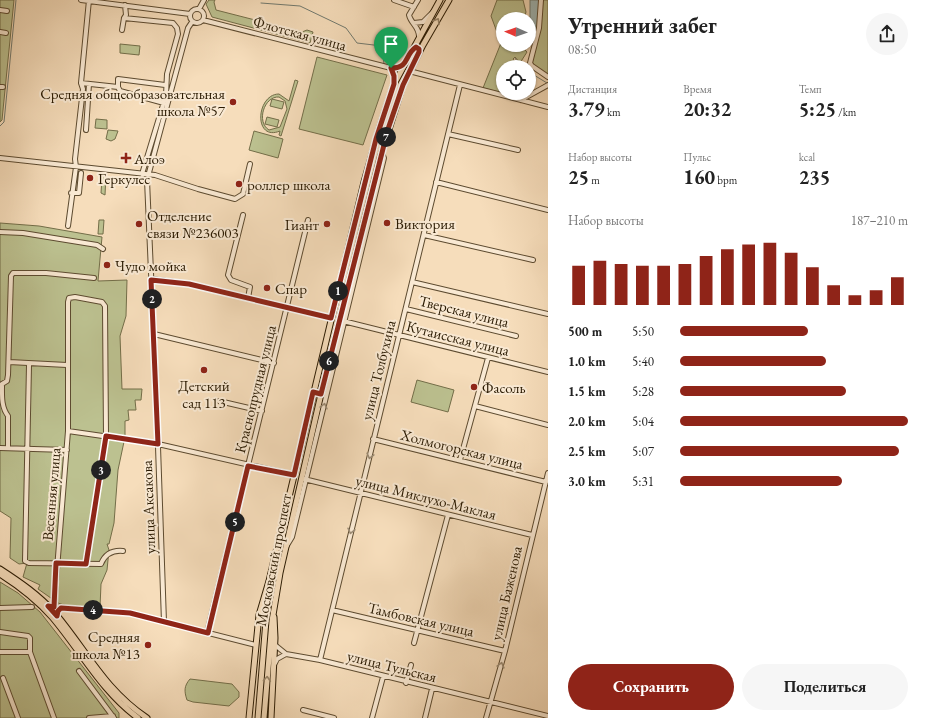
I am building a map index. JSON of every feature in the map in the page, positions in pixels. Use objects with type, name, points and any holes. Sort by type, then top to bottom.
[{"type":"main road","name":"Московский проспект","points":[[258,718],[269,581],[313,392],[376,139],[394,84],[440,0]]},
{"type":"main road","name":"Московский проспект","points":[[264,718],[273,608],[286,547],[304,479],[321,394],[330,370],[382,152],[394,111],[409,71],[449,0]]},
{"type":"main road","points":[[418,40],[418,46],[423,45]]},
{"type":"main road","points":[[413,49],[418,48],[419,52]]},
{"type":"main road","points":[[376,139],[385,141]]},
{"type":"main road","points":[[313,392],[321,394]]},
{"type":"main road","points":[[0,569],[26,587],[48,606],[104,680],[120,697],[147,718]]},
{"type":"main road","points":[[0,574],[24,591],[44,608],[104,687],[138,718]]},
{"type":"main road","points":[[249,718],[261,605],[269,581]]},
{"type":"main road","points":[[271,718],[275,645],[273,608]]},
{"type":"street","points":[[81,0],[190,14]]},
{"type":"street","points":[[68,226],[71,193],[76,167],[75,158],[83,86],[81,83],[89,0]]},
{"type":"street","points":[[199,9],[204,0]]},
{"type":"street","points":[[394,0],[414,7]]},
{"type":"street","points":[[418,0],[409,15],[418,29],[418,40]]},
{"type":"street","points":[[540,0],[539,28],[530,63],[548,77]]},
{"type":"street","points":[[122,30],[126,15],[125,5]]},
{"type":"street","points":[[199,9],[204,13],[203,20],[197,23],[192,22],[190,14],[193,10],[199,9]]},
{"type":"street","points":[[0,10],[7,11]]},
{"type":"street","points":[[414,23],[423,22],[434,11]]},
{"type":"street","points":[[124,18],[173,24],[177,28],[178,34],[165,85],[164,103],[142,174]]},
{"type":"street","name":"Флотская улица","points":[[203,20],[391,68]]},
{"type":"street","name":"улица Аксакова","points":[[164,622],[154,334],[147,189],[148,176],[188,28],[192,22]]},
{"type":"street","points":[[0,32],[6,33]]},
{"type":"street","points":[[394,84],[394,76],[391,68],[400,67],[407,60]]},
{"type":"street","points":[[409,71],[496,94]]},
{"type":"street","points":[[164,103],[120,92],[118,87],[118,79],[165,85]]},
{"type":"street","points":[[81,83],[118,87]]},
{"type":"street","points":[[86,130],[89,84]]},
{"type":"street","name":"улица Толбухина","points":[[320,660],[460,85]]},
{"type":"street","points":[[536,92],[548,85]]},
{"type":"street","points":[[521,100],[548,107]]},
{"type":"street","points":[[448,134],[518,150]]},
{"type":"street","points":[[1,158],[116,170],[148,176],[155,175],[235,199],[243,194],[250,164]]},
{"type":"street","points":[[71,193],[79,193],[81,174]]},
{"type":"street","points":[[436,182],[548,210]]},
{"type":"street","points":[[243,215],[228,275],[231,280],[250,287],[248,298]]},
{"type":"street","name":"Краснопрудная улица","points":[[208,633],[308,220]]},
{"type":"street","points":[[0,232],[23,233],[97,245],[103,248]]},
{"type":"street","points":[[424,235],[533,260]]},
{"type":"street","points":[[8,448],[8,416],[5,412],[1,384],[6,382],[9,362],[11,276],[13,273],[20,272],[94,278]]},
{"type":"street","points":[[151,280],[189,284],[331,318]]},
{"type":"street","points":[[412,282],[548,314]]},
{"type":"street","name":"Весенняя улица","points":[[54,607],[56,563],[68,431],[67,365],[69,298],[74,297],[102,302],[105,306],[106,436]]},
{"type":"street","name":"Тверская улица","points":[[406,309],[516,336]]},
{"type":"street","name":"Кутаисская улица","points":[[342,320],[400,336],[548,372]]},
{"type":"street","points":[[154,334],[274,363]]},
{"type":"street","points":[[460,460],[488,358]]},
{"type":"street","points":[[9,362],[67,365]]},
{"type":"street","points":[[29,364],[25,561],[29,563],[101,564],[104,557],[115,550],[123,551]]},
{"type":"street","points":[[304,479],[308,472],[312,441],[330,370]]},
{"type":"street","points":[[219,401],[262,411]]},
{"type":"street","points":[[474,406],[548,425]]},
{"type":"street","points":[[68,431],[158,444],[248,466],[294,475]]},
{"type":"street","points":[[86,564],[106,436]]},
{"type":"street","name":"Холмогорская улица","points":[[374,439],[546,482]]},
{"type":"street","points":[[0,448],[67,450]]},
{"type":"street","points":[[308,472],[309,476],[314,481]]},
{"type":"street","name":"улица Баженова","points":[[486,718],[505,651],[548,473]]},
{"type":"street","name":"улица Миклухо-Маклая","points":[[304,479],[532,535]]},
{"type":"street","points":[[414,643],[419,630],[448,515]]},
{"type":"street","points":[[48,606],[124,612],[256,645]]},
{"type":"street","points":[[0,608],[32,607]]},
{"type":"street","points":[[57,616],[58,611],[61,608]]},
{"type":"street","name":"Тамбовская улица","points":[[332,610],[505,651]]},
{"type":"street","points":[[0,632],[28,636],[30,638],[30,652],[54,718]]},
{"type":"street","points":[[274,665],[276,658],[286,654],[275,645]]},
{"type":"street","points":[[0,652],[30,652]]},
{"type":"street","name":"улица Тульская","points":[[286,654],[320,660],[383,677],[548,716]]},
{"type":"street","points":[[406,682],[412,664]]},
{"type":"street","points":[[79,671],[114,717]]},
{"type":"street","points":[[372,718],[383,677]]},
{"type":"street","points":[[3,678],[18,718]]},
{"type":"street","points":[[425,718],[432,689]]},
{"type":"street","points":[[303,710],[334,718]]},
{"type":"street","points":[[88,718],[114,717]]},
{"type":"green space","points":[[0,0],[14,0],[2,120],[0,122]]},
{"type":"green space","points":[[209,0],[215,0],[216,10],[302,32],[307,30],[313,32],[310,43],[212,17],[206,4]]},
{"type":"green space","points":[[497,0],[523,0],[526,12],[496,12],[496,30],[491,16]]},
{"type":"green space","points":[[542,0],[548,0],[548,76],[536,67],[536,60],[533,60],[541,26]]},
{"type":"green space","points":[[120,44],[140,46],[139,55],[120,53]]},
{"type":"green space","points":[[497,52],[527,52],[522,60],[518,60],[515,57],[514,60],[496,60],[496,91],[483,88]]},
{"type":"green space","points":[[317,57],[387,75],[363,145],[299,129]]},
{"type":"green space","points":[[295,80],[298,81],[281,136],[279,135],[280,131],[271,133],[265,130],[261,117],[262,109],[266,101],[271,96],[279,94],[289,101]],"holes":[[[279,97],[285,101],[287,109],[280,127],[269,130],[265,126],[262,116],[266,105],[274,98]]]},
{"type":"green space","points":[[272,99],[284,102],[282,109],[270,106]]},
{"type":"green space","points":[[267,117],[279,120],[277,127],[265,124]]},
{"type":"green space","points":[[96,119],[107,120],[107,129],[95,128]]},
{"type":"green space","points":[[108,130],[118,131],[115,139],[111,141],[106,139]]},
{"type":"green space","points":[[254,131],[283,139],[278,158],[249,150]]},
{"type":"green space","points":[[100,172],[105,172],[106,175],[105,195],[101,193],[102,177]]},
{"type":"green space","points":[[99,220],[104,220],[103,234],[98,234]]},
{"type":"green space","points":[[0,223],[39,226],[102,237],[98,281],[127,280],[126,316],[120,336],[122,389],[142,389],[141,400],[135,400],[136,410],[128,410],[129,420],[125,421],[125,437],[118,470],[114,523],[109,544],[107,544],[109,550],[107,570],[101,584],[100,607],[67,606],[58,603],[38,589],[40,585],[23,577],[27,563],[19,564],[10,558],[11,518],[0,511]]},
{"type":"green space","points":[[417,380],[454,390],[448,412],[411,402]]},
{"type":"green space","points":[[0,582],[18,593],[40,612],[119,713],[119,718],[0,718]]},
{"type":"green space","points":[[190,679],[232,684],[239,692],[239,697],[229,706],[187,700],[185,689]]},
{"type":"water","points":[[530,0],[539,0],[538,30],[536,36],[536,12],[530,12]]},
{"type":"waterway","points":[[0,126],[4,122],[16,0]]},
{"type":"waterway","points":[[261,3],[300,6],[346,28],[357,43],[382,46],[384,64]]},
{"type":"waterway","points":[[536,76],[547,83]]},
{"type":"place","name":"Средняя общеобразовательная школа №57","points":[[233,102]]},
{"type":"place","name":"Алоэ","points":[[126,158]]},
{"type":"place","name":"Геркулес","points":[[90,178]]},
{"type":"place","name":"роллер школа","points":[[239,184]]},
{"type":"place","name":"Виктория","points":[[387,223]]},
{"type":"place","name":"Отделение связи №236003","points":[[139,224]]},
{"type":"place","name":"Гиант","points":[[327,224]]},
{"type":"place","name":"Чудо мойка","points":[[107,265]]},
{"type":"place","name":"Спар","points":[[267,288]]},
{"type":"place","name":"Детский сад 113","points":[[204,370]]},
{"type":"place","name":"Фасоль","points":[[474,387]]},
{"type":"place","name":"Средняя школа №13","points":[[148,645]]},
{"type":"route","points":[[416,47],[419,49],[419,52],[403,85],[388,129],[321,394],[313,392],[294,475],[248,466],[208,633],[124,612],[61,608],[57,613],[57,616],[48,606],[54,607],[56,563],[86,564],[106,436],[158,444],[151,280],[164,280],[189,284],[331,318],[376,139],[394,84],[394,76],[391,68],[400,67],[407,60],[413,49],[416,47]]}]
